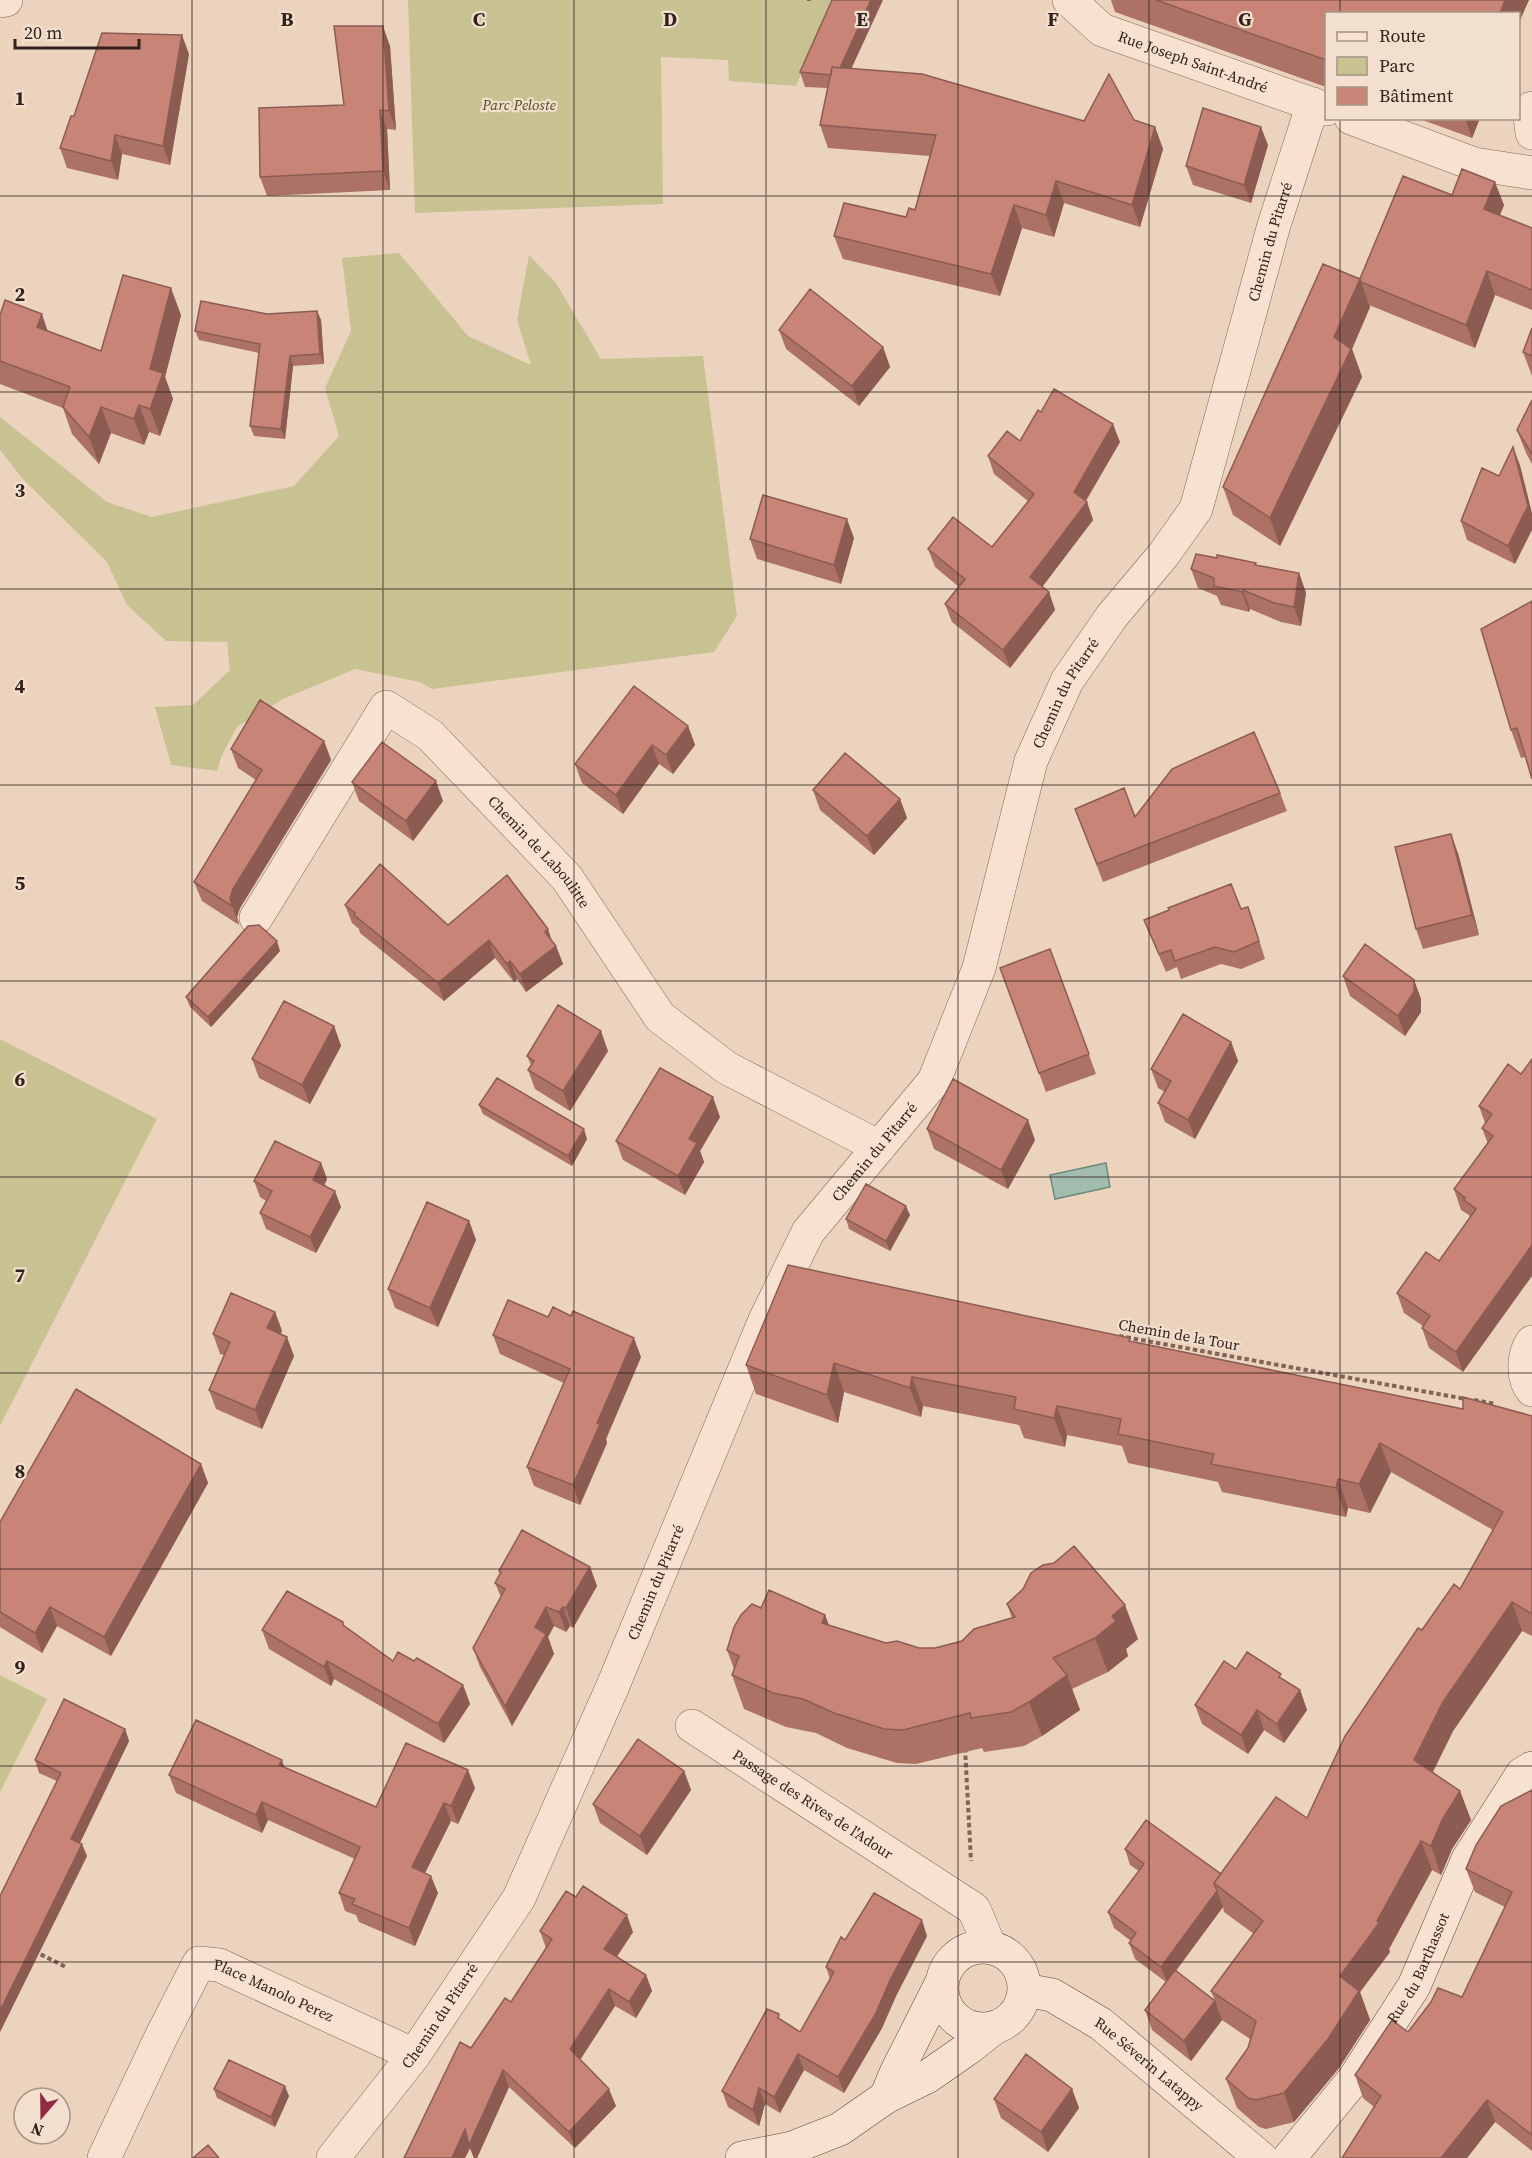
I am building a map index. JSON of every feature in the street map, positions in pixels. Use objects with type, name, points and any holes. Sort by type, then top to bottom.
[{"type":"street","points":[[0,0],[6,0]]},
{"type":"street","name":"Rue Joseph Saint-André","points":[[1069,0],[1102,30],[1320,107]]},
{"type":"street","name":"Chemin du Pitarré","points":[[333,2158],[414,2055],[519,1898],[612,1688],[765,1320],[808,1232],[934,1081],[979,968],[1031,761],[1067,681],[1112,616],[1164,554],[1196,509],[1274,225],[1320,107]]},
{"type":"street","points":[[1532,108],[1530,116],[1532,133]]},
{"type":"street","points":[[1356,120],[1474,164],[1532,173]]},
{"type":"street","name":"Chemin de Laboulitte","points":[[256,918],[386,707],[430,735],[567,878],[660,1017],[727,1068],[879,1147]]},
{"type":"street","points":[[1532,1342],[1525,1352],[1526,1384],[1532,1390]]},
{"type":"street","name":"Passage des Rives de l'Adour","points":[[692,1726],[974,1909]]},
{"type":"street","name":"Rue du Barthassot","points":[[1289,2158],[1354,2079],[1414,1986],[1468,1859],[1522,1774],[1532,1768]]},
{"type":"street","points":[[974,1909],[990,1947]]},
{"type":"street","points":[[742,2158],[792,2148],[823,2148],[840,2129],[886,2097],[927,2077],[994,2028],[1006,2023],[1022,2002],[1025,1990],[1022,1974],[1015,1961],[1003,1951],[976,1946],[952,1959],[886,2097]]},
{"type":"street","name":"Place Manolo Perez","points":[[104,2158],[172,2014],[199,1963],[219,1965],[414,2055]]},
{"type":"street","points":[[941,1984],[944,2003],[956,2019],[974,2029],[994,2028]]},
{"type":"street","name":"Rue Séverin Latappy","points":[[1025,1990],[1052,1995],[1101,2024],[1261,2158]]},
{"type":"path","name":"Chemin de la Tour","points":[[1113,1335],[1497,1404]]},
{"type":"path","points":[[964,1745],[974,1909]]},
{"type":"path","points":[[30,1949],[66,1967]]},
{"type":"green space","name":"Parc Peloste","points":[[408,0],[831,0],[796,86],[729,81],[728,60],[661,57],[663,204],[415,213]]},
{"type":"green space","points":[[399,253],[468,336],[531,365],[517,320],[529,255],[556,283],[601,359],[703,356],[737,616],[714,652],[432,689],[420,682],[355,669],[283,699],[237,727],[222,755],[217,771],[171,765],[155,707],[193,705],[230,670],[227,642],[166,641],[127,605],[107,562],[22,478],[0,450],[0,417],[107,502],[152,517],[294,486],[339,436],[325,388],[351,331],[342,258]]},
{"type":"green space","points":[[0,1039],[157,1119],[0,1426]]},
{"type":"green space","points":[[0,1675],[47,1699],[0,1792]]},
{"type":"shaded area","points":[[1106,1163],[1110,1187],[1055,1199],[1050,1175]]},
{"type":"building","points":[[832,0],[871,0],[840,68],[832,67],[831,75],[800,72]]},
{"type":"building","points":[[1156,0],[1505,0],[1501,12],[1325,12],[1325,60]]},
{"type":"building","points":[[334,26],[383,26],[389,111],[380,110],[383,171],[260,177],[259,108],[344,105]]},
{"type":"building","points":[[102,33],[182,35],[163,146],[115,135],[111,161],[60,148],[71,116],[74,116]]},
{"type":"building","points":[[832,67],[922,74],[1084,121],[1109,74],[1134,120],[1155,127],[1132,205],[1056,181],[1046,215],[1014,205],[991,274],[834,236],[844,203],[906,217],[909,208],[915,210],[936,135],[820,125]]},
{"type":"building","points":[[1203,108],[1261,127],[1244,185],[1186,166]]},
{"type":"building","points":[[1462,169],[1495,182],[1484,209],[1532,228],[1532,290],[1487,271],[1466,325],[1361,282],[1360,279],[1359,281],[1403,176],[1452,195]]},
{"type":"building","points":[[1323,264],[1360,279],[1334,337],[1351,349],[1270,518],[1223,487]]},
{"type":"building","points":[[123,275],[171,288],[150,369],[163,373],[150,409],[139,405],[134,419],[101,407],[89,437],[63,407],[70,387],[0,361],[0,315],[5,300],[42,314],[37,327],[101,351]]},
{"type":"building","points":[[810,289],[883,347],[852,386],[779,330]]},
{"type":"building","points":[[201,301],[267,314],[317,311],[320,354],[290,356],[281,429],[250,426],[260,344],[195,331]]},
{"type":"building","points":[[1532,328],[1532,356],[1523,352]]},
{"type":"building","points":[[1054,389],[1113,424],[1074,492],[1087,502],[1030,577],[1049,592],[1003,650],[945,604],[965,579],[928,549],[953,517],[992,547],[1034,494],[988,456],[1007,431],[1020,441],[1038,410],[1041,412]]},
{"type":"building","points":[[1532,400],[1532,454],[1517,430]]},
{"type":"building","points":[[1513,447],[1528,506],[1508,546],[1461,521],[1482,468],[1499,476]]},
{"type":"building","points":[[763,495],[847,519],[834,565],[750,539]]},
{"type":"building","points":[[1196,554],[1217,558],[1217,555],[1299,573],[1294,607],[1274,603],[1243,590],[1242,592],[1214,586],[1214,578],[1191,569]]},
{"type":"building","points":[[1532,601],[1532,779],[1517,728],[1511,730],[1481,629]]},
{"type":"building","points":[[634,686],[688,726],[666,755],[652,745],[616,795],[575,764]]},
{"type":"building","points":[[260,700],[324,741],[233,889],[230,898],[232,906],[194,882],[262,770],[231,749]]},
{"type":"building","points":[[1254,732],[1280,793],[1097,864],[1075,809],[1124,788],[1135,817],[1172,769]]},
{"type":"building","points":[[382,742],[436,781],[406,821],[352,782]]},
{"type":"building","points":[[845,753],[900,799],[867,836],[813,790]]},
{"type":"building","points":[[1451,834],[1472,915],[1416,929],[1395,847]]},
{"type":"building","points":[[380,864],[448,925],[507,875],[548,929],[545,932],[556,946],[520,974],[510,961],[507,964],[489,940],[438,983],[354,915],[355,913],[345,905]]},
{"type":"building","points":[[1231,884],[1241,909],[1248,907],[1259,941],[1234,952],[1215,947],[1175,961],[1171,950],[1159,954],[1144,920],[1169,910],[1168,908]]},
{"type":"building","points":[[259,925],[277,941],[208,1017],[186,997],[248,926]]},
{"type":"building","points":[[1365,944],[1414,980],[1414,992],[1398,1016],[1343,976]]},
{"type":"building","points":[[1050,949],[1089,1054],[1039,1073],[1000,968]]},
{"type":"building","points":[[284,1001],[334,1026],[302,1085],[252,1059]]},
{"type":"building","points":[[558,1005],[601,1031],[563,1091],[528,1070],[534,1061],[527,1056]]},
{"type":"building","points":[[1183,1014],[1231,1042],[1188,1120],[1158,1103],[1171,1081],[1151,1069]]},
{"type":"building","points":[[1532,1059],[1532,1245],[1456,1352],[1422,1328],[1430,1316],[1397,1293],[1426,1252],[1439,1261],[1476,1209],[1454,1189],[1493,1136],[1482,1128],[1492,1114],[1479,1106],[1508,1064],[1521,1074]]},
{"type":"building","points":[[660,1068],[713,1097],[689,1139],[697,1143],[678,1176],[616,1141]]},
{"type":"building","points":[[497,1078],[584,1129],[568,1156],[479,1105]]},
{"type":"building","points":[[953,1079],[1028,1120],[1001,1170],[927,1129]]},
{"type":"building","points":[[275,1141],[321,1163],[313,1180],[335,1191],[310,1237],[260,1213],[272,1191],[254,1181]]},
{"type":"building","points":[[866,1184],[906,1206],[886,1241],[846,1219]]},
{"type":"building","points":[[427,1202],[469,1221],[430,1308],[388,1289]]},
{"type":"building","points":[[788,1265],[1130,1338],[1129,1341],[1463,1409],[1463,1397],[1532,1416],[1532,1614],[1512,1602],[1443,1702],[1414,1760],[1460,1791],[1442,1820],[1431,1846],[1421,1841],[1377,1921],[1379,1923],[1340,1976],[1359,1991],[1328,2039],[1284,2093],[1256,2100],[1248,2098],[1226,2079],[1248,2048],[1256,2021],[1211,1991],[1263,1921],[1214,1883],[1276,1797],[1307,1818],[1345,1736],[1418,1628],[1422,1630],[1454,1584],[1460,1589],[1503,1512],[1380,1443],[1359,1484],[1338,1479],[1336,1488],[1211,1464],[1214,1454],[1118,1434],[1121,1419],[1057,1406],[1054,1418],[1014,1409],[1016,1397],[912,1377],[910,1388],[834,1363],[827,1395],[746,1365]]},
{"type":"building","points":[[231,1293],[275,1312],[267,1328],[287,1337],[255,1410],[209,1390],[230,1342],[213,1334]]},
{"type":"building","points":[[508,1300],[548,1317],[553,1307],[571,1316],[573,1311],[634,1338],[573,1485],[527,1467],[570,1369],[493,1335]]},
{"type":"building","points":[[76,1389],[201,1464],[104,1637],[50,1607],[35,1633],[0,1612],[0,1522]]},
{"type":"building","points":[[522,1530],[590,1567],[566,1608],[563,1607],[559,1612],[546,1607],[535,1627],[546,1634],[505,1706],[473,1648],[505,1589],[495,1583],[501,1572],[499,1571]]},
{"type":"building","points":[[1074,1546],[1125,1605],[1112,1616],[1116,1621],[1095,1638],[1053,1658],[1067,1675],[1011,1712],[971,1718],[970,1713],[903,1730],[884,1729],[834,1713],[803,1699],[773,1693],[732,1675],[739,1656],[727,1650],[734,1627],[741,1615],[752,1604],[761,1608],[769,1590],[825,1615],[822,1623],[886,1643],[897,1641],[919,1648],[935,1648],[962,1641],[974,1629],[1015,1617],[1007,1604],[1023,1589],[1031,1573],[1043,1565],[1054,1563]]},
{"type":"building","points":[[287,1591],[343,1622],[343,1625],[393,1661],[398,1652],[414,1661],[417,1658],[463,1685],[438,1724],[327,1661],[324,1667],[262,1630]]},
{"type":"building","points":[[1247,1652],[1281,1674],[1279,1677],[1300,1690],[1277,1724],[1257,1710],[1241,1735],[1195,1705],[1224,1661],[1236,1669]]},
{"type":"building","points":[[64,1699],[125,1729],[71,1839],[82,1844],[0,2011],[0,1896],[61,1773],[35,1760]]},
{"type":"building","points":[[196,1720],[282,1760],[279,1765],[376,1807],[406,1743],[468,1770],[451,1806],[444,1803],[412,1867],[431,1876],[409,1928],[352,1904],[355,1899],[339,1893],[360,1847],[262,1802],[256,1815],[169,1775]]},
{"type":"building","points":[[638,1739],[684,1771],[640,1836],[593,1804]]},
{"type":"building","points":[[1532,1790],[1532,2135],[1487,2100],[1441,2158],[1342,2158],[1381,2096],[1355,2075],[1392,2020],[1408,2032],[1431,2002],[1438,1988],[1462,1997],[1512,1892],[1466,1869],[1476,1845],[1501,1806]]},
{"type":"building","points":[[1146,1820],[1221,1874],[1214,1883],[1217,1891],[1161,1967],[1129,1943],[1136,1933],[1108,1912],[1144,1864],[1125,1849]]},
{"type":"building","points":[[583,1886],[627,1915],[604,1949],[646,1975],[629,2002],[609,1989],[570,2049],[609,2089],[569,2132],[503,2070],[469,2145],[465,2129],[452,2158],[404,2158],[460,2042],[471,2048],[505,1998],[511,2002],[552,1939],[540,1931],[566,1891],[576,1897]]},
{"type":"building","points":[[874,1893],[922,1920],[890,1980],[876,2013],[838,2077],[798,2054],[774,2097],[759,2088],[753,2110],[722,2091],[767,2009],[779,2014],[778,2018],[800,2032],[834,1972],[826,1967],[841,1937],[845,1940]]},
{"type":"building","points":[[1175,1970],[1215,2001],[1184,2041],[1145,2010]]},
{"type":"building","points":[[1026,2054],[1072,2089],[1041,2132],[994,2099]]},
{"type":"building","points":[[229,2060],[285,2086],[271,2117],[214,2089]]},
{"type":"building","points":[[208,2145],[219,2158],[193,2158]]}]
